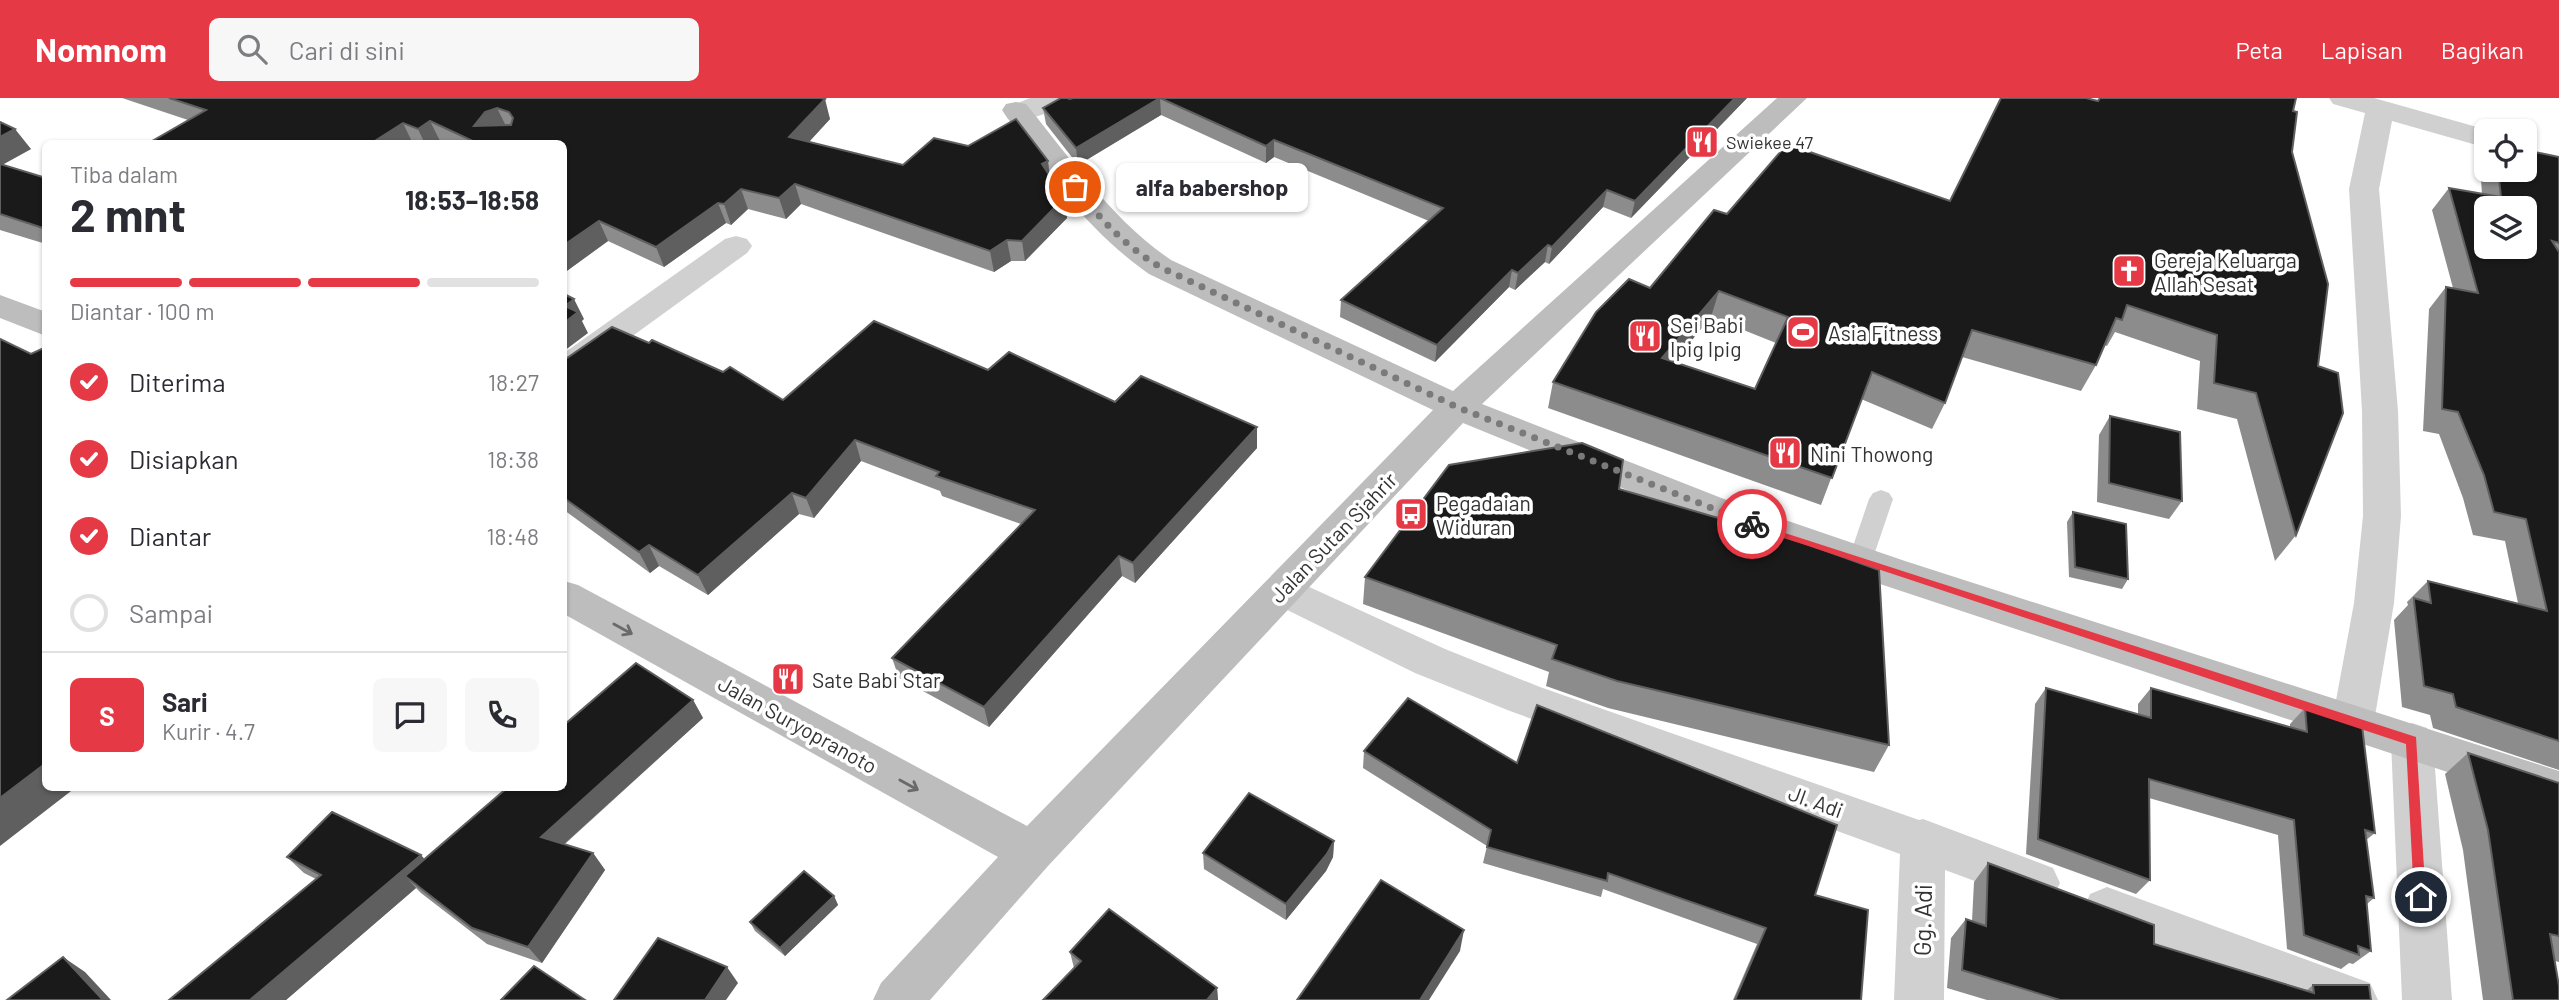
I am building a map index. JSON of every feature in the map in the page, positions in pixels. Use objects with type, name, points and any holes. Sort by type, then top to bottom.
[{"type":"main road","name":"Jalan Sutan Sjahrir","points":[[898,1000],[1032,852],[1457,407],[1793,98]]},
{"type":"main road","points":[[1017,112],[1110,230],[1134,251],[1160,267],[1457,407],[1711,509],[1860,561],[2559,790]]},
{"type":"main road","points":[[0,306],[42,323]]},
{"type":"main road","name":"Jalan Suryopranoto","points":[[567,598],[1032,852]]},
{"type":"street","points":[[1017,112],[1054,98]]},
{"type":"street","points":[[2343,98],[2380,109],[2416,109],[2474,134]]},
{"type":"street","points":[[2353,722],[2375,592],[2382,516],[2379,411],[2364,189],[2380,109]]},
{"type":"street","points":[[567,367],[736,246]]},
{"type":"street","name":"Jl. Adi","points":[[1283,590],[1430,661],[1525,699],[1923,839],[2353,1000]]},
{"type":"street","points":[[2412,741],[2427,1000]]},
{"type":"street","name":"Gg. Adi","points":[[1919,1000],[1923,839]]},
{"type":"lane","points":[[1860,561],[1881,499]]},
{"type":"building","points":[[169,98],[821,98],[825,99],[789,137],[903,165],[934,138],[968,146],[1016,119],[1048,161],[1042,164],[1064,198],[1022,241],[1007,240],[990,251],[795,184],[779,198],[741,189],[724,204],[718,203],[656,247],[599,221],[567,243],[567,140],[470,140],[430,121],[418,129],[403,123],[376,140],[154,140],[206,110]],"holes":[[[497,108],[509,112],[513,118],[511,125],[474,126],[485,112]]]},
{"type":"building","points":[[1061,98],[1160,98],[1076,148],[1043,108]]},
{"type":"building","points":[[1160,98],[1735,98],[1635,201],[1607,190],[1552,247],[1548,245],[1518,273],[1512,270],[1437,345],[1341,300],[1443,208],[1274,140],[1266,146]]},
{"type":"building","points":[[2001,98],[2086,98],[2098,101],[2100,98],[2296,98],[2292,152],[2328,284],[2318,366],[2338,373],[2343,413],[2296,535],[2256,393],[2214,383],[2217,335],[2127,305],[2122,320],[2116,318],[2096,365],[1972,330],[1945,403],[1872,372],[1832,478],[1553,382],[1596,312],[1629,279],[1650,288],[1714,210],[1727,214],[1787,144],[1950,201]],"holes":[[[1719,291],[1788,317],[1755,389],[1662,358]]]},
{"type":"building","points":[[0,122],[15,129],[0,137]]},
{"type":"building","points":[[2537,152],[2559,157],[2559,243],[2552,241],[2559,252],[2559,741],[2456,707],[2453,694],[2424,686],[2414,601],[2414,598],[2431,603],[2428,581],[2547,611],[2526,519],[2494,512],[2484,475],[2458,412],[2442,409],[2446,287],[2478,293],[2449,188],[2495,196],[2474,196],[2474,259],[2537,259],[2537,196],[2501,196],[2499,182],[2537,182]]},
{"type":"building","points":[[0,164],[42,177],[42,228],[0,214]]},
{"type":"building","points":[[567,296],[574,299],[567,304]]},
{"type":"building","points":[[567,307],[578,312],[567,321]]},
{"type":"building","points":[[874,321],[988,370],[1009,352],[1115,402],[1141,376],[1257,427],[1133,563],[1119,556],[984,707],[892,658],[1035,510],[936,476],[939,472],[855,440],[806,498],[792,493],[698,575],[649,545],[639,552],[567,500],[567,358],[612,327],[649,343],[652,340],[723,372],[730,367],[783,400]]},
{"type":"building","points":[[0,339],[31,354],[42,349],[42,766],[0,798]]},
{"type":"building","points":[[2110,416],[2180,432],[2182,501],[2109,483]]},
{"type":"building","points":[[1582,443],[1623,460],[1619,489],[1807,544],[1879,570],[1889,745],[1617,681],[1552,659],[1557,645],[1365,577],[1449,465]]},
{"type":"building","points":[[2073,512],[2126,524],[2128,579],[2075,567]]},
{"type":"building","points":[[636,663],[693,700],[541,837],[593,853],[528,947],[472,928],[405,876],[504,791],[567,791],[567,722]]},
{"type":"building","points":[[2046,688],[2151,718],[2151,688],[2307,732],[2305,708],[2362,726],[2375,833],[2365,830],[2374,898],[2366,896],[2371,951],[2358,946],[2359,955],[2304,935],[2294,820],[2149,779],[2150,880],[2038,839]]},
{"type":"building","points":[[1408,698],[1517,763],[1537,705],[1837,825],[1815,895],[1868,910],[1861,1000],[1735,1000],[1766,928],[1608,873],[1607,881],[1487,847],[1491,830],[1364,751]]},
{"type":"building","points":[[2468,753],[2559,783],[2559,936],[2550,934],[2559,1000],[2513,1000],[2488,830]]},
{"type":"building","points":[[1249,793],[1334,841],[1327,854],[1286,904],[1203,853]]},
{"type":"building","points":[[332,812],[421,855],[250,1000],[169,1000],[321,875],[287,857]]},
{"type":"building","points":[[1988,863],[2154,925],[2154,944],[2314,993],[2313,985],[2369,985],[2371,1000],[2060,1000],[1962,970],[1966,919],[1986,926]]},
{"type":"building","points":[[804,871],[834,896],[780,948],[750,922]]},
{"type":"building","points":[[1381,880],[1464,930],[1420,1000],[1297,1000]]},
{"type":"building","points":[[1109,909],[1217,988],[1207,1000],[1043,1000],[1081,961],[1070,952]]},
{"type":"building","points":[[658,938],[727,967],[705,1000],[614,1000]]},
{"type":"building","points":[[63,957],[103,1000],[7,1000]]},
{"type":"building","points":[[534,966],[585,1000],[501,1000]]},
{"type":"way so far","points":[[1075,187],[1110,230],[1134,251],[1160,267],[1457,407],[1752,524]]},
{"type":"place","name":"Swiekee 47","points":[[1702,142]]},
{"type":"place","name":"alfa babershop","points":[[1075,187]]},
{"type":"place","name":"Gereja Keluarga Allah Sesat","points":[[2129,271]]},
{"type":"place","name":"Asia Fitness","points":[[1803,332]]},
{"type":"place","name":"Sei Babi Ipig Ipig","points":[[1645,336]]},
{"type":"place","name":"Nini Thowong","points":[[1785,453]]},
{"type":"place","name":"Pegadaian Widuran","points":[[1411,514]]},
{"type":"place","name":"Sate Babi Star","points":[[788,679]]},
{"type":"route","points":[[1752,524],[1891,572],[2412,741],[2421,897]]}]
